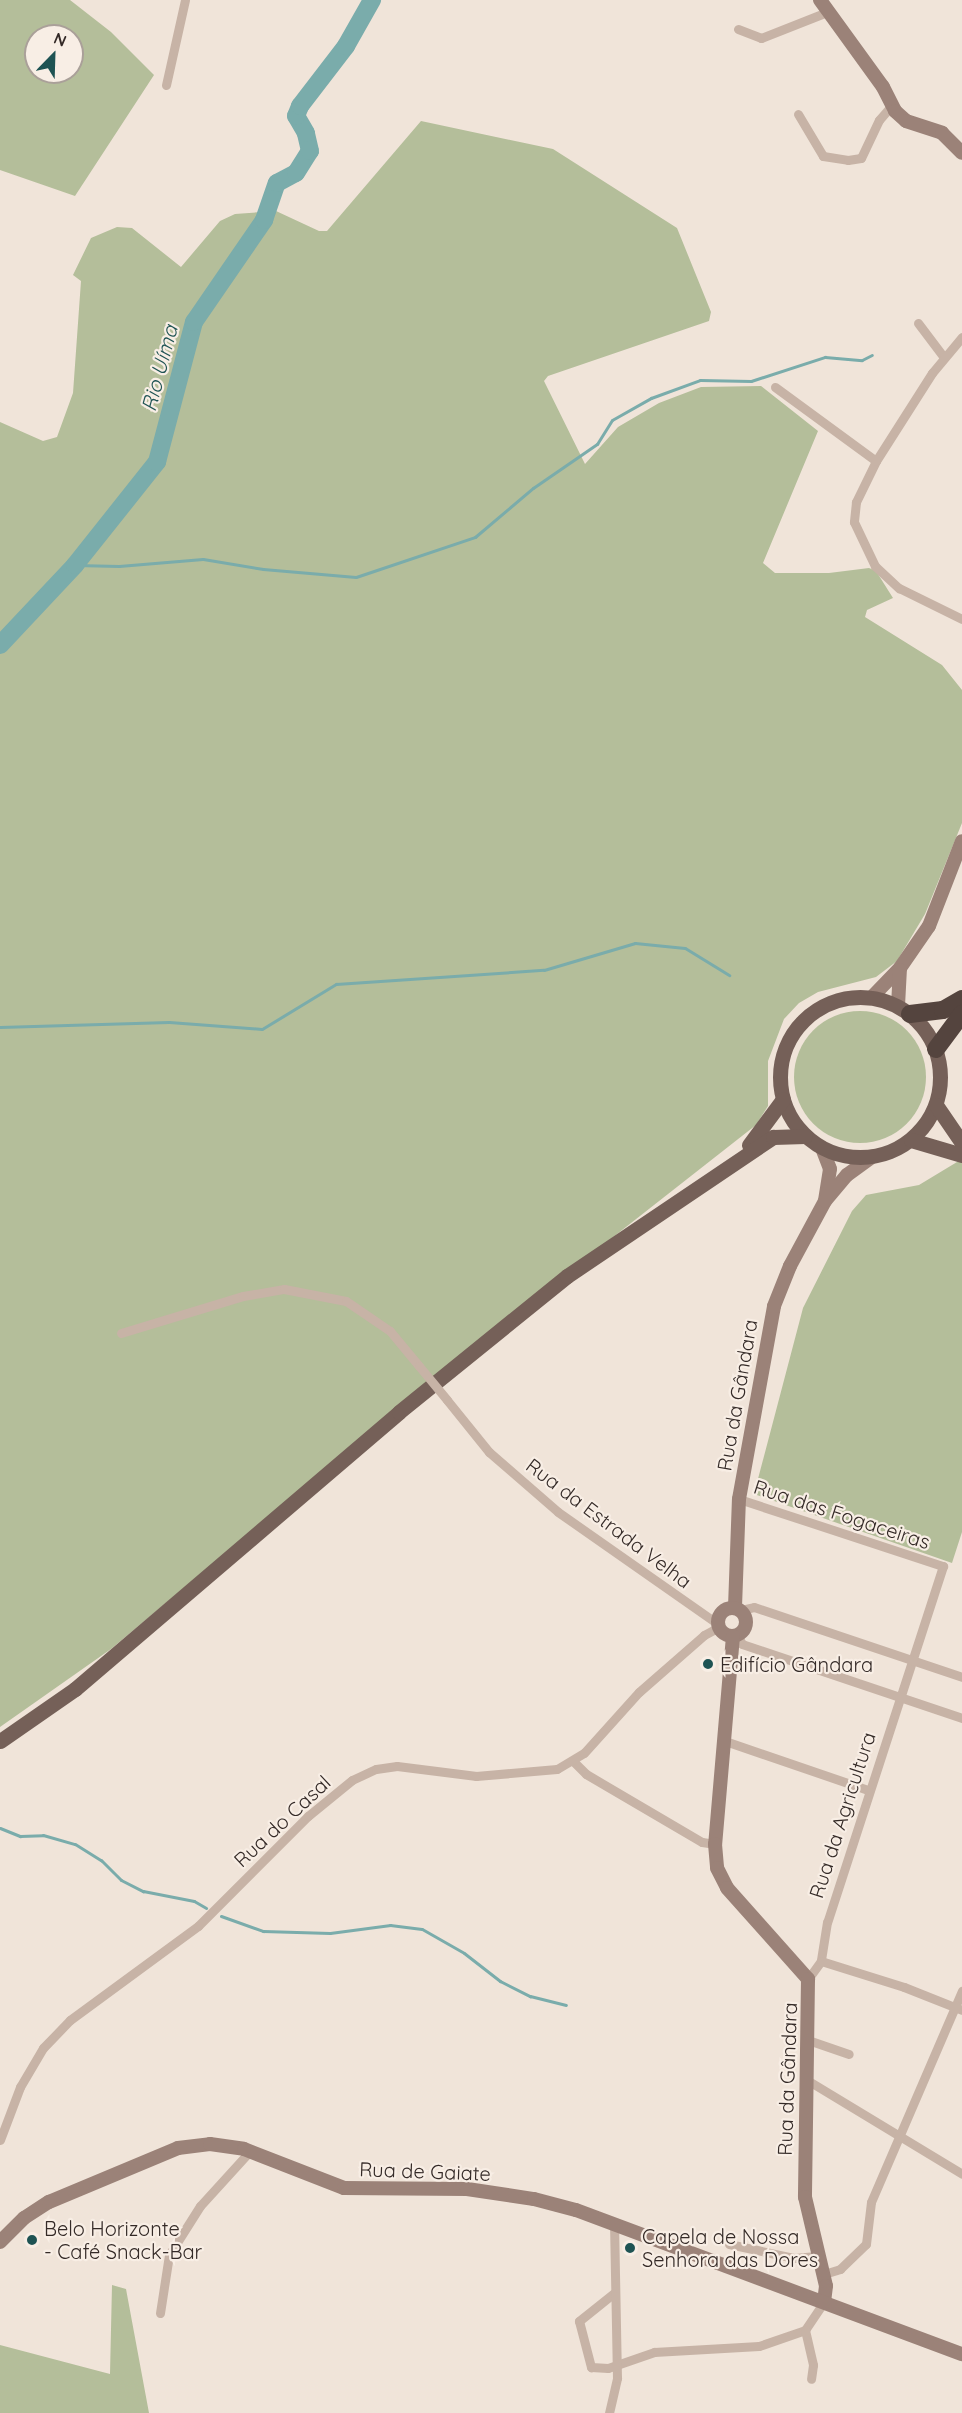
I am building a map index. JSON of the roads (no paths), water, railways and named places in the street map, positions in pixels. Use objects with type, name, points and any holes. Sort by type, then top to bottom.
[{"type":"highway","points":[[904,1010],[943,1010],[962,999]]},
{"type":"highway","points":[[936,1049],[962,1014]]},
{"type":"main road","points":[[824,6],[892,105],[906,120],[957,139],[962,153]]},
{"type":"main road","points":[[871,998],[900,968],[929,926],[962,841]]},
{"type":"main road","points":[[900,968],[904,1010]]},
{"type":"main road","points":[[871,998],[904,1010],[936,1049],[941,1077],[936,1105],[911,1140],[872,1157],[846,1156],[822,1148],[805,1136],[783,1099],[782,1056],[800,1025],[828,1004],[871,998]]},
{"type":"main road","points":[[739,1157],[783,1099]]},
{"type":"main road","points":[[936,1105],[962,1143]]},
{"type":"main road","points":[[0,1741],[75,1689],[399,1412],[567,1276],[739,1157],[773,1137],[805,1136]]},
{"type":"main road","points":[[911,1140],[962,1155]]},
{"type":"main road","name":"Rua da Gândara","points":[[822,1148],[830,1169],[825,1201]]},
{"type":"main road","name":"Rua da Gândara","points":[[824,2302],[824,2274],[805,2197],[808,1979],[727,1888],[717,1868],[715,1844],[735,1636],[747,1622],[738,1609],[739,1499],[774,1306],[790,1266],[825,1201],[847,1174],[872,1157]]},
{"type":"main road","points":[[735,1636],[719,1625],[722,1611],[738,1609]]},
{"type":"main road","name":"Rua de Gaiate","points":[[0,2242],[24,2218],[49,2202],[178,2148],[210,2144],[250,2151],[344,2188],[478,2191],[534,2199],[614,2224],[962,2354]]},
{"type":"street","points":[[166,85],[185,0]]},
{"type":"street","points":[[738,29],[761,38],[824,6]]},
{"type":"street","points":[[798,114],[823,156],[848,160],[861,158],[879,120],[892,105]]},
{"type":"street","points":[[918,323],[944,356]]},
{"type":"street","points":[[962,337],[944,356],[876,461],[856,502],[854,522],[869,556],[899,588],[962,619]]},
{"type":"street","points":[[775,387],[876,461]]},
{"type":"street","name":"Rua da Estrada Velha","points":[[121,1333],[243,1296],[284,1289],[346,1300],[390,1331],[489,1452],[558,1512],[702,1616],[719,1625]]},
{"type":"street","name":"Rua das Fogaceiras","points":[[739,1499],[943,1566],[912,1660]]},
{"type":"street","points":[[738,1609],[754,1607],[962,1677]]},
{"type":"street","points":[[715,1844],[702,1842],[586,1774],[574,1762],[639,1692],[704,1635],[719,1625]]},
{"type":"street","points":[[735,1636],[742,1644],[962,1718]]},
{"type":"street","name":"Rua da Agricultura","points":[[808,1979],[821,1961],[827,1922],[912,1660]]},
{"type":"street","points":[[725,1741],[868,1790]]},
{"type":"street","name":"Rua do Casal","points":[[0,2140],[20,2087],[43,2048],[57,2034],[198,1926],[308,1816],[352,1780],[397,1766],[476,1776],[527,1775],[574,1762]]},
{"type":"street","points":[[821,1961],[958,2008]]},
{"type":"street","points":[[824,2274],[840,2269],[866,2244],[871,2202],[958,2008],[962,1990]]},
{"type":"street","points":[[808,2040],[849,2054]]},
{"type":"street","points":[[807,2080],[962,2174]]},
{"type":"street","points":[[160,2313],[169,2255],[200,2206],[250,2151]]},
{"type":"street","points":[[609,2413],[617,2378],[614,2224]]},
{"type":"street","points":[[729,2244],[794,2258],[819,2256]]},
{"type":"street","points":[[614,2293],[579,2321],[591,2367],[616,2367],[654,2352],[759,2346],[805,2330],[824,2302]]},
{"type":"street","points":[[805,2330],[813,2365],[811,2379]]},
{"type":"waterway","name":"Rio Uíma","points":[[0,645],[75,565],[157,462],[194,322],[264,220],[277,183],[296,173],[310,151],[306,133],[296,116],[300,106],[346,46],[372,0]]},
{"type":"waterway","points":[[75,565],[119,566],[203,559],[263,569],[356,577],[475,537],[533,488],[597,444],[612,420],[651,398],[700,380],[751,381],[825,357],[862,360],[872,355]]},
{"type":"waterway","points":[[0,1027],[169,1022],[262,1029],[336,984],[544,970],[635,943],[685,948],[729,975]]},
{"type":"waterway","points":[[0,1828],[20,1836],[43,1835],[75,1844],[101,1860],[121,1880],[143,1891],[194,1901],[206,1908]]},
{"type":"waterway","points":[[221,1916],[263,1931],[330,1933],[390,1925],[422,1929],[464,1953],[500,1981],[530,1996],[566,2005]]},
{"type":"place","name":"Edifício Gândara","points":[[708,1664]]},
{"type":"place","name":"Belo Horizonte - Café Snack-Bar","points":[[32,2240]]},
{"type":"place","name":"Capela de Nossa Senhora das Dores","points":[[630,2248]]}]
